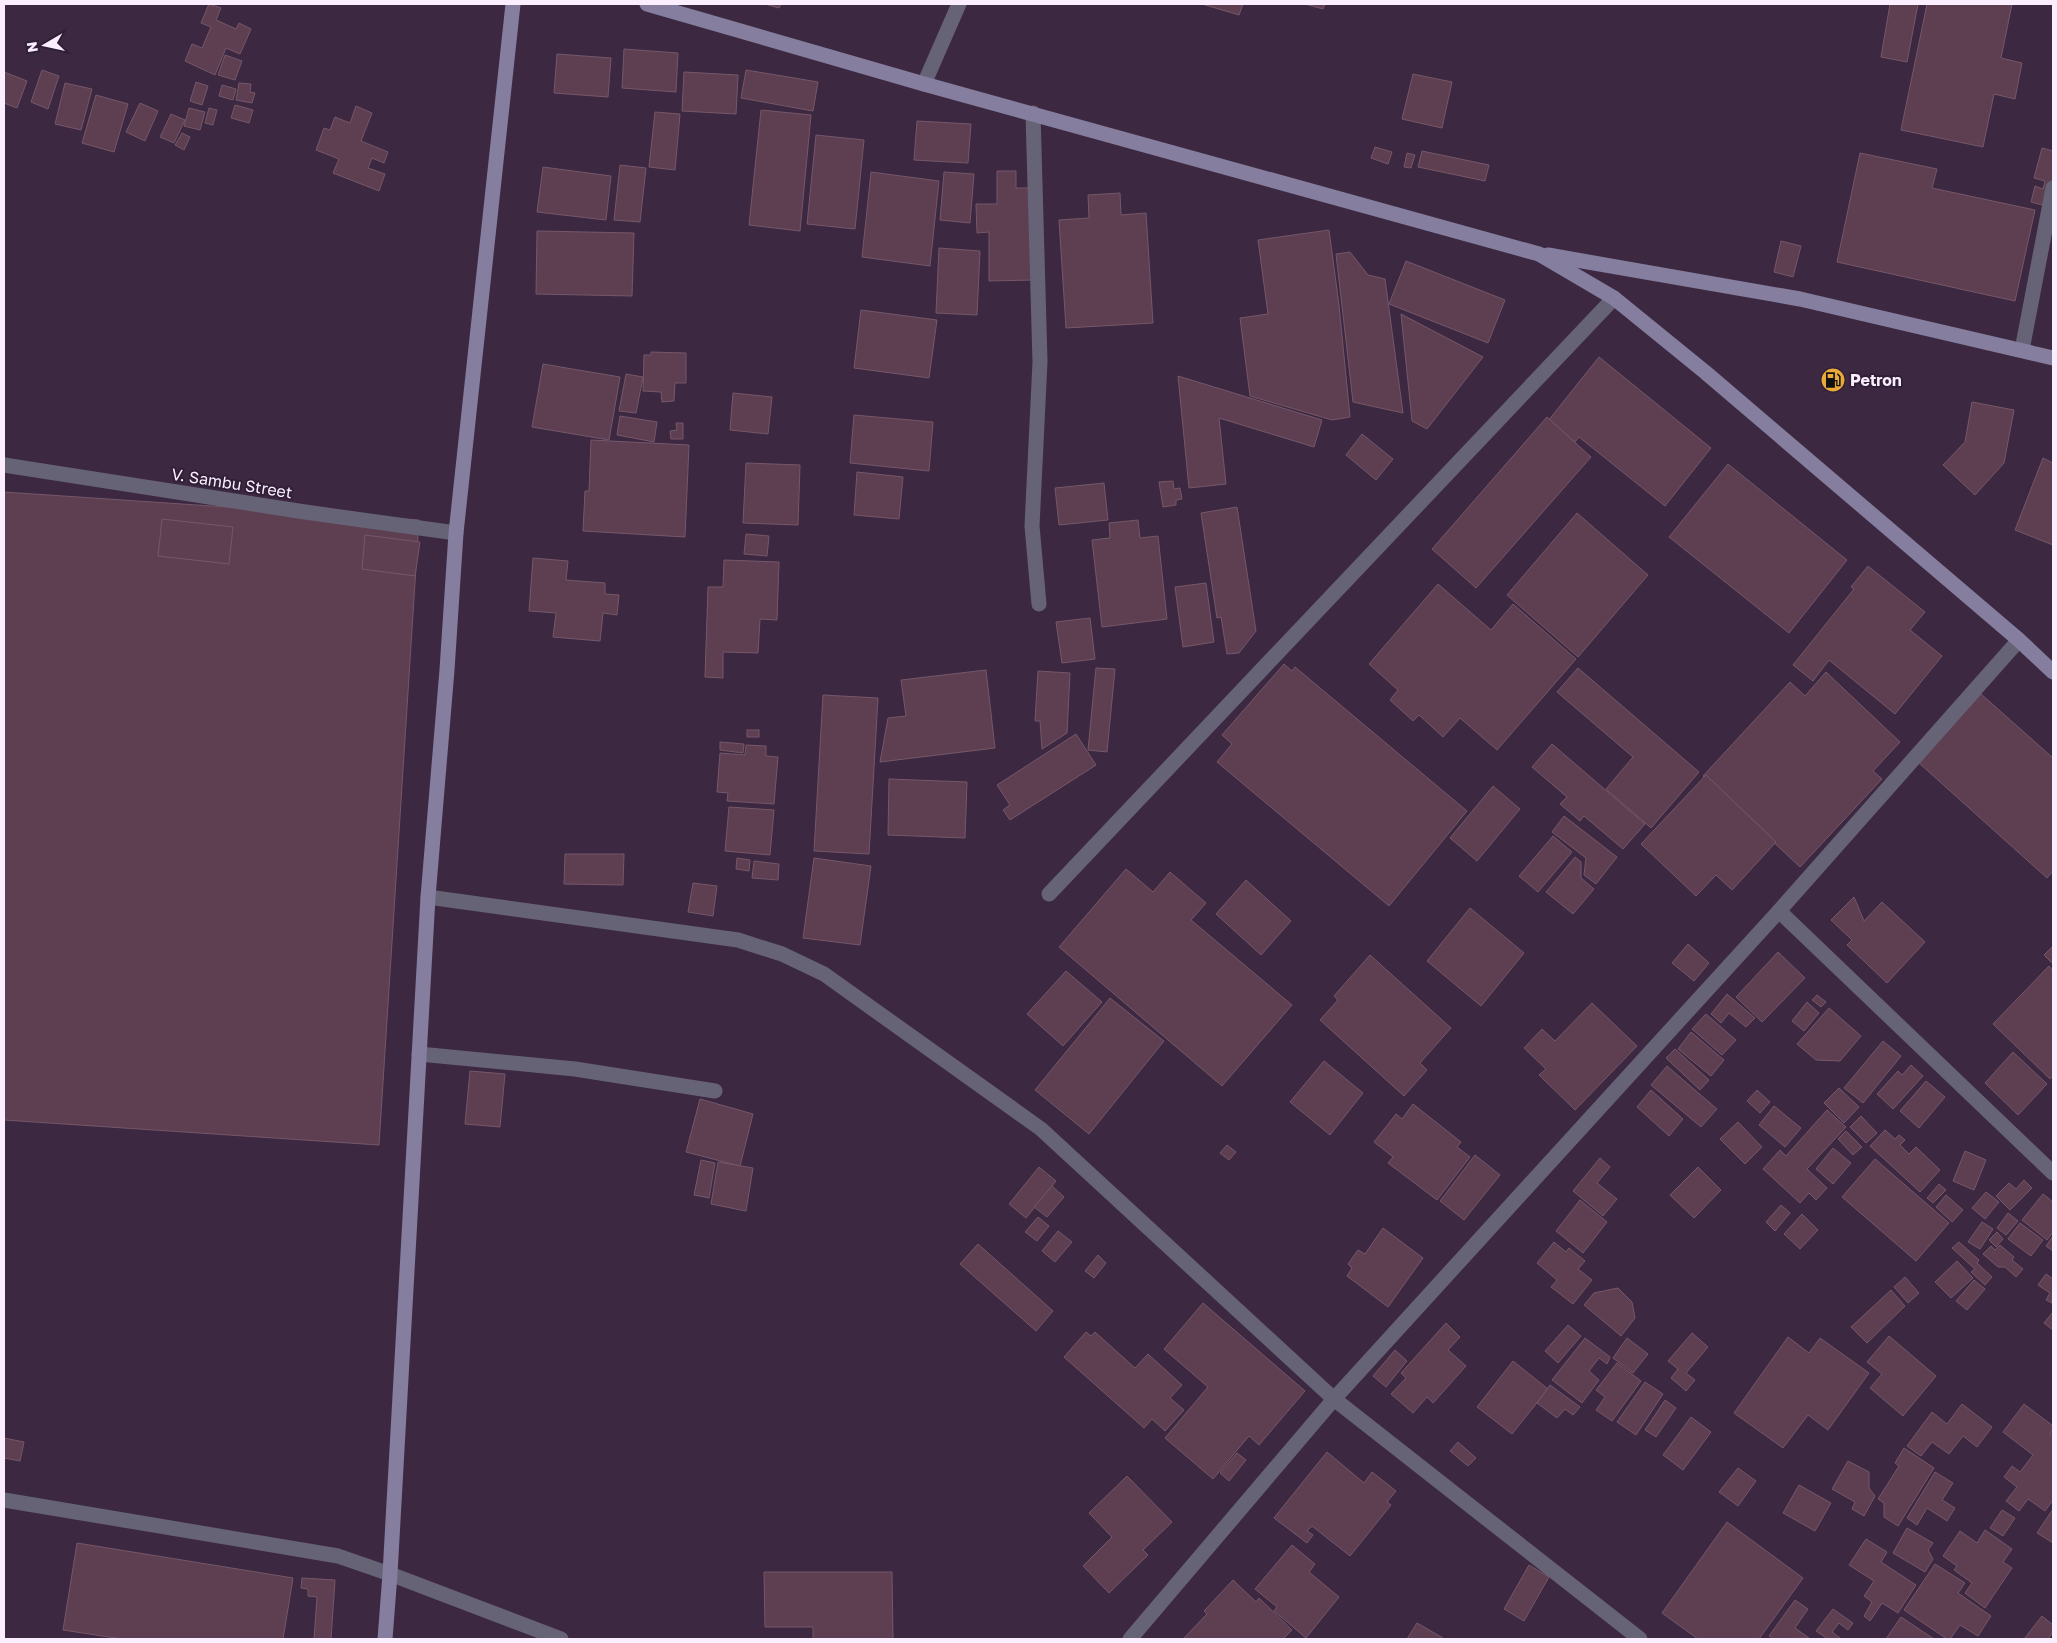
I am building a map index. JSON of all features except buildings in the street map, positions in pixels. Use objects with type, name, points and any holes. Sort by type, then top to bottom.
[{"type":"main road","points":[[384,1639],[390,1574],[428,897],[447,670],[456,533],[513,4]]},
{"type":"main road","points":[[647,4],[924,84],[1539,254],[1800,299],[2053,358]]},
{"type":"main road","points":[[1539,254],[1614,298],[1705,372],[2019,640],[2053,672]]},
{"type":"street","points":[[924,84],[959,4]]},
{"type":"street","points":[[1033,113],[1040,362],[1032,526],[1039,604]]},
{"type":"street","points":[[2022,350],[2053,188]]},
{"type":"street","points":[[1048,894],[1614,298]]},
{"type":"street","name":"V. Sambu Street","points":[[4,465],[305,512],[456,533]]},
{"type":"street","points":[[1130,1639],[1334,1399],[1779,911],[2019,640]]},
{"type":"street","points":[[428,897],[738,940],[782,954],[824,974],[1041,1129],[1334,1399],[1640,1639]]},
{"type":"street","points":[[1779,911],[2053,1173]]},
{"type":"street","points":[[419,1054],[575,1069],[715,1091]]},
{"type":"street","points":[[4,1500],[338,1556],[561,1639]]},
{"type":"place","name":"Petron","points":[[1833,380]]}]
